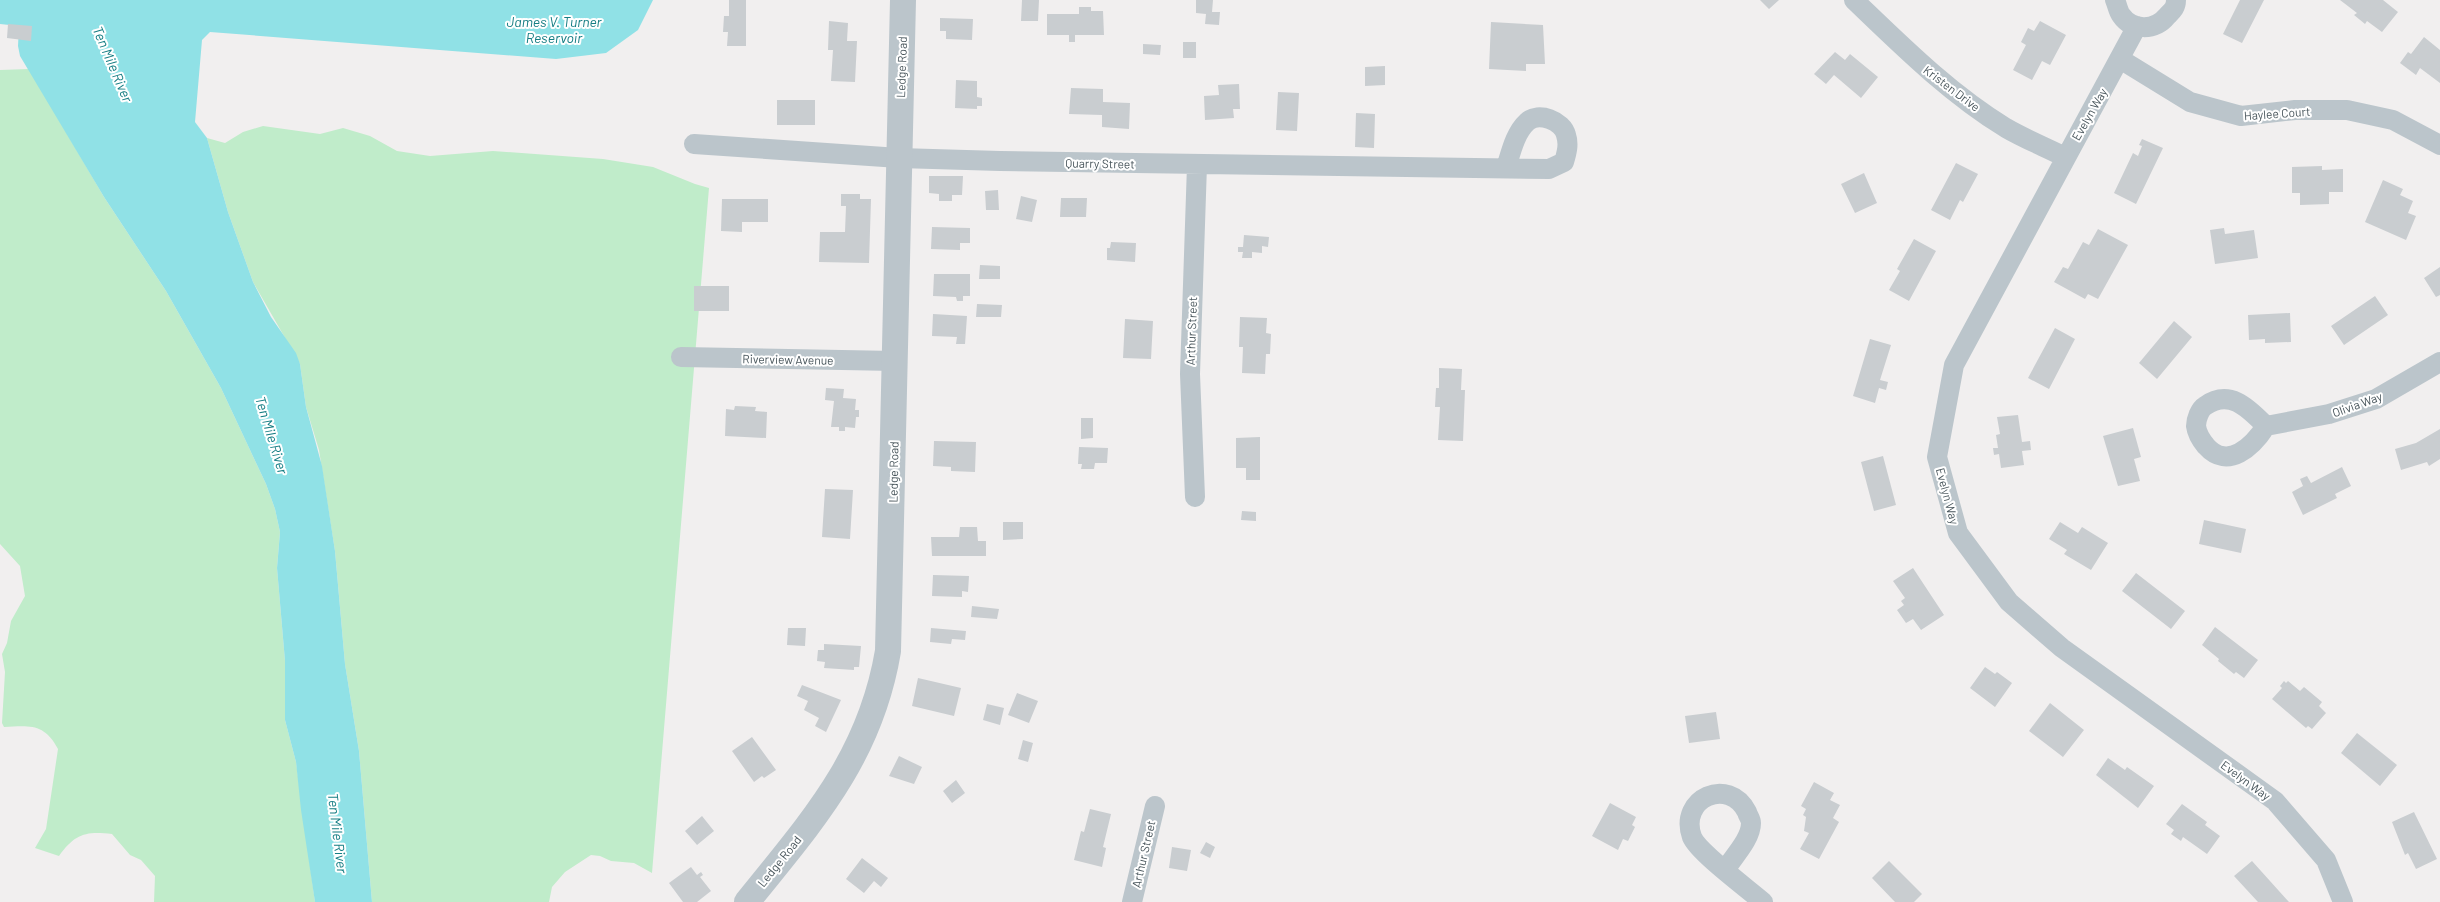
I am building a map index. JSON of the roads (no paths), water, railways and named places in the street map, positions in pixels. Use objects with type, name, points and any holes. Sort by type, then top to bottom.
[{"type":"street","name":"Ledge Road","points":[[747,902],[833,792],[859,746],[876,702],[888,651],[903,0]]},
{"type":"street","name":"Kristen Drive","points":[[1854,0],[1920,64],[1965,100],[2008,129],[2065,157]]},
{"type":"street","points":[[2115,0],[2121,15],[2137,26],[2149,28],[2161,24],[2176,6],[2176,0]]},
{"type":"street","name":"Evelyn Way","points":[[2137,26],[1954,365],[1938,457],[1958,533],[2009,602],[2062,648],[2275,801],[2326,860],[2343,902]]},
{"type":"street","name":"Haylee Court","points":[[2120,59],[2190,102],[2241,116],[2294,110],[2347,110],[2393,120],[2440,146]]},
{"type":"street","name":"Quarry Street","points":[[694,144],[899,158],[1197,165],[1506,168]]},
{"type":"street","name":"Arthur Street","points":[[1195,497],[1190,374],[1197,165]]},
{"type":"street","name":"Riverview Avenue","points":[[681,357],[895,361]]},
{"type":"street","name":"Olivia Way","points":[[2266,426],[2329,414],[2376,399],[2440,362]]},
{"type":"street","name":"Arthur Street","points":[[1132,902],[1155,806]]},
{"type":"street","points":[[1725,870],[1763,902]]},
{"type":"water","points":[[0,0],[653,0],[638,30],[606,53],[556,59],[210,32],[202,40],[195,122],[207,138],[228,212],[253,282],[271,317],[296,353],[300,364],[306,407],[322,466],[335,551],[345,664],[359,751],[372,902],[315,902],[301,810],[296,762],[285,720],[285,661],[277,568],[280,532],[275,509],[266,484],[221,388],[166,291],[104,197],[20,56],[18,46],[19,26],[0,24]]},
{"type":"water label","name":"James V. Turner Reservoir","points":[[554,30]]},
{"type":"water label","name":"Ten Mile River","points":[[113,64]]},
{"type":"water label","name":"Ten Mile River","points":[[272,435]]},
{"type":"water label","name":"Ten Mile River","points":[[338,833]]}]
